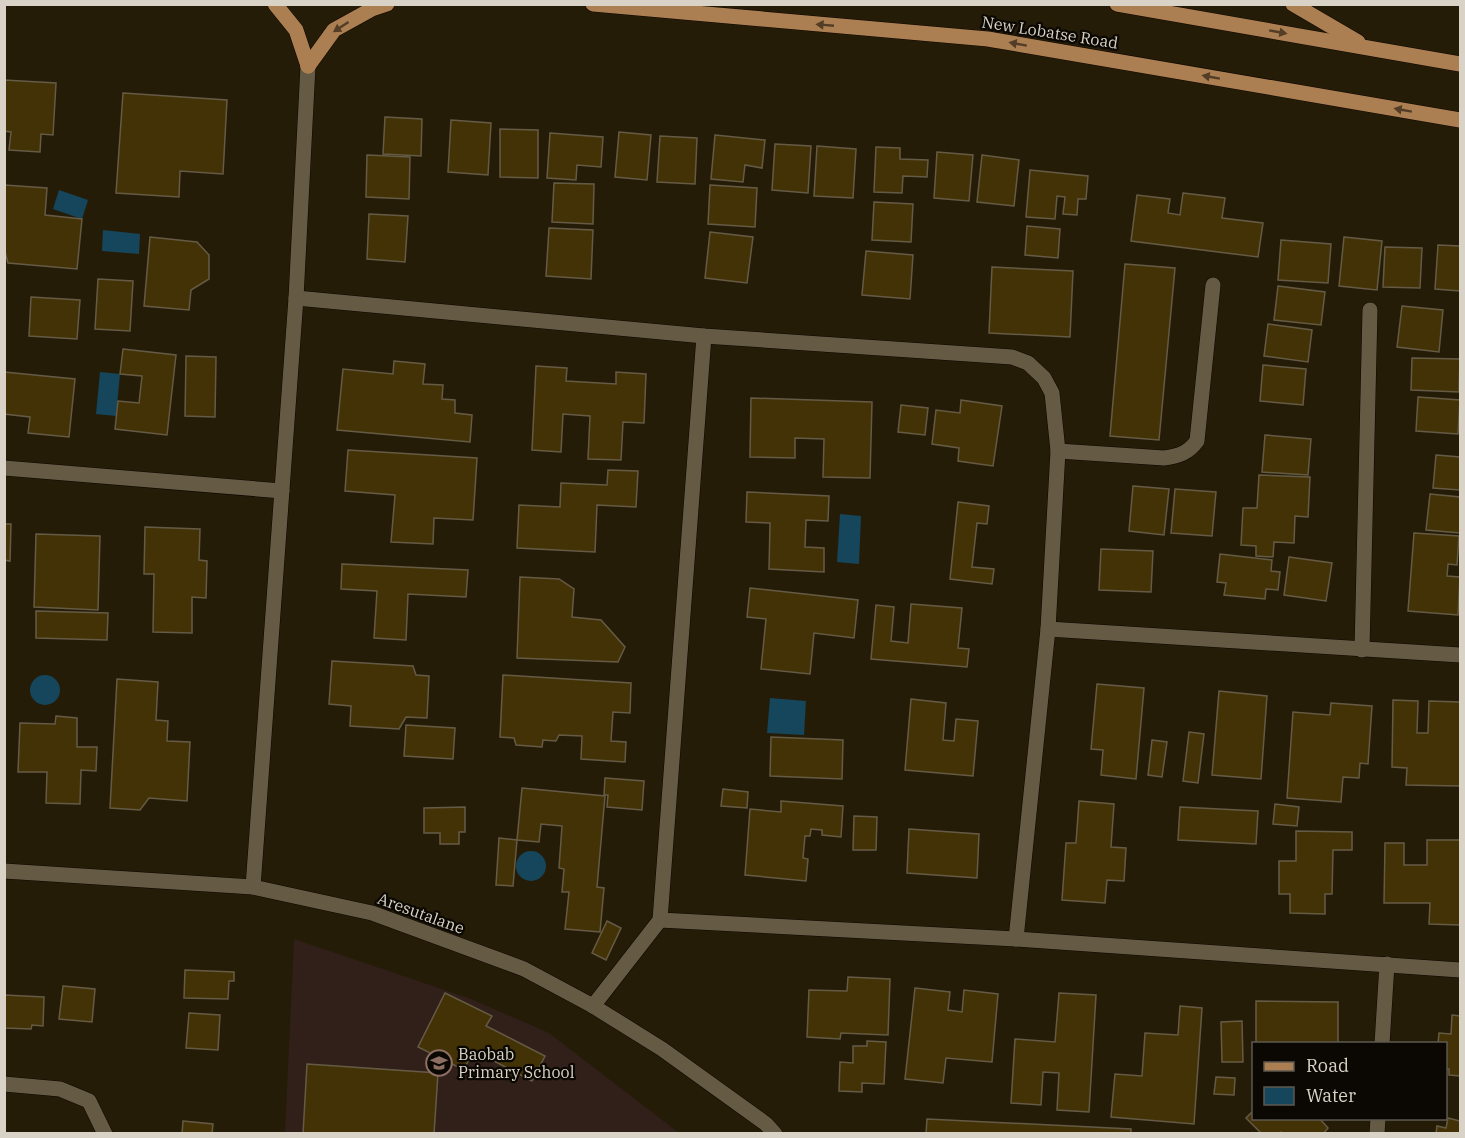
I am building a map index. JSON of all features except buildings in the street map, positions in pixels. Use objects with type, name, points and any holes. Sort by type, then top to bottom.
[{"type":"main road","points":[[275,4],[296,30],[309,66]]},
{"type":"main road","points":[[309,66],[334,30],[372,9],[387,4]]},
{"type":"main road","name":"New Lobatse Road","points":[[593,4],[988,39],[1461,120]]},
{"type":"main road","points":[[1117,4],[1461,64]]},
{"type":"main road","points":[[1293,4],[1369,48]]},
{"type":"street","points":[[253,887],[296,298],[309,66]]},
{"type":"street","points":[[1058,452],[1164,458],[1179,456],[1190,451],[1197,441],[1213,285]]},
{"type":"street","points":[[296,298],[704,336],[1012,357],[1028,363],[1044,378],[1052,393],[1058,452],[1048,629],[1016,939]]},
{"type":"street","points":[[1362,650],[1370,310]]},
{"type":"street","points":[[593,1006],[660,920],[704,336]]},
{"type":"street","points":[[4,468],[282,491]]},
{"type":"street","points":[[1048,629],[1461,655]]},
{"type":"street","name":"Aresutalane","points":[[4,871],[253,887],[372,913],[524,969],[593,1006],[662,1049],[766,1124],[775,1134]]},
{"type":"street","points":[[660,920],[1016,939],[1461,970]]},
{"type":"street","points":[[1382,1042],[1386,964]]},
{"type":"street","points":[[4,1084],[60,1089],[89,1101],[105,1134]]},
{"type":"shaded area","name":"Baobab Primary School","points":[[294,939],[471,999],[549,1033],[679,1133],[285,1134]]},
{"type":"water","points":[[59,190],[88,200],[82,219],[53,209]]},
{"type":"water","points":[[103,230],[140,234],[139,254],[102,251]]},
{"type":"water","points":[[100,372],[120,374],[116,416],[96,414]]},
{"type":"water","points":[[840,514],[861,516],[859,564],[837,562]]},
{"type":"water","points":[[45,675],[56,679],[60,690],[56,701],[45,705],[34,701],[30,690],[34,679]]},
{"type":"water","points":[[770,698],[806,701],[804,735],[767,733]]},
{"type":"water","points":[[531,851],[542,855],[546,866],[542,877],[531,881],[520,877],[516,866],[520,855]]},
{"type":"place","name":"Baobab Primary School","points":[[439,1063]]}]
